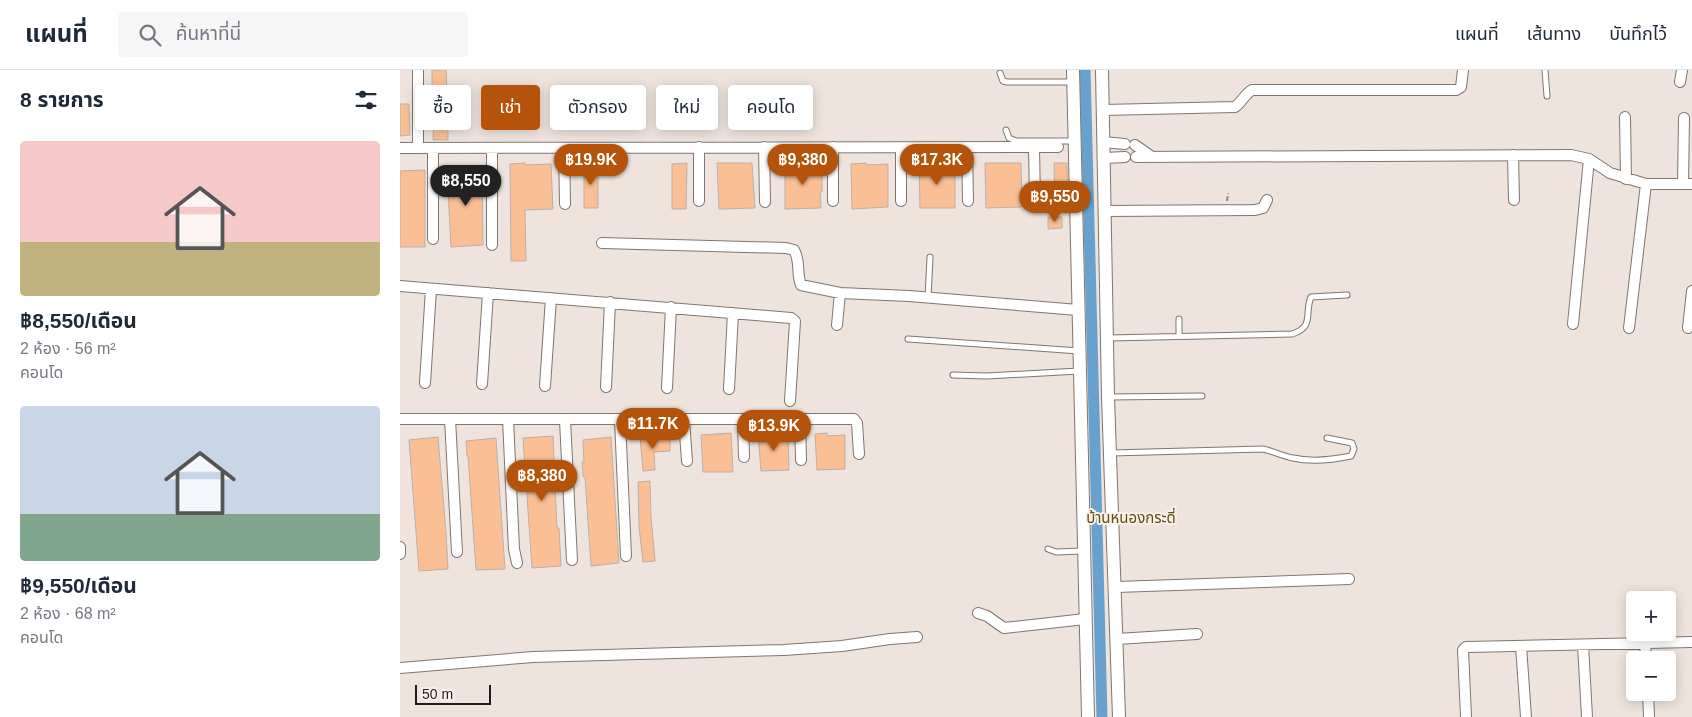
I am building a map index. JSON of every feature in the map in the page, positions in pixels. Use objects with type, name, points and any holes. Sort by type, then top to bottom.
[{"type":"street","points":[[418,70],[418,148]]},
{"type":"street","points":[[1102,70],[1108,397],[1114,518],[1119,717]]},
{"type":"street","points":[[1103,110],[1235,107],[1241,103],[1245,94],[1252,90],[1456,90],[1461,87],[1463,70]]},
{"type":"street","points":[[1680,82],[1682,70]]},
{"type":"street","points":[[1073,76],[1088,717]]},
{"type":"street","points":[[1625,117],[1626,179]]},
{"type":"street","points":[[1136,157],[1571,155],[1589,159],[1610,173],[1646,184],[1687,184],[1684,118]]},
{"type":"street","points":[[1103,142],[1130,145],[1152,156]]},
{"type":"street","points":[[699,147],[699,201]]},
{"type":"street","points":[[764,147],[765,202]]},
{"type":"street","points":[[833,147],[833,201]]},
{"type":"street","points":[[901,147],[901,201]]},
{"type":"street","points":[[967,147],[968,201]]},
{"type":"street","points":[[1034,147],[1035,200]]},
{"type":"street","points":[[400,148],[1058,147]]},
{"type":"street","points":[[433,148],[433,239]]},
{"type":"street","points":[[492,148],[492,245]]},
{"type":"street","points":[[564,148],[564,204]]},
{"type":"street","points":[[1513,155],[1514,200]]},
{"type":"street","points":[[1104,158],[1125,157]]},
{"type":"street","points":[[1573,324],[1589,159]]},
{"type":"street","points":[[1629,328],[1646,184]]},
{"type":"street","points":[[1104,211],[1255,210],[1263,208],[1267,200]]},
{"type":"street","points":[[602,243],[786,248],[794,250],[798,256],[798,277],[801,285],[840,293],[1078,310]]},
{"type":"street","points":[[400,286],[672,307],[794,319],[790,401]]},
{"type":"street","points":[[424,383],[431,289]]},
{"type":"street","points":[[1688,328],[1692,291]]},
{"type":"street","points":[[482,384],[488,293]]},
{"type":"street","points":[[837,325],[840,293]]},
{"type":"street","points":[[545,386],[551,298]]},
{"type":"street","points":[[606,387],[610,302]]},
{"type":"street","points":[[667,388],[672,307]]},
{"type":"street","points":[[729,389],[733,313]]},
{"type":"street","points":[[400,419],[857,420],[859,454]]},
{"type":"street","points":[[450,419],[457,552]]},
{"type":"street","points":[[508,420],[514,549],[517,563]]},
{"type":"street","points":[[565,420],[572,560]]},
{"type":"street","points":[[620,420],[624,547],[626,556]]},
{"type":"street","points":[[684,420],[687,461]]},
{"type":"street","points":[[743,420],[744,457]]},
{"type":"street","points":[[800,420],[802,460]]},
{"type":"street","points":[[400,547],[400,554]]},
{"type":"street","points":[[1116,587],[1349,579]]},
{"type":"street","points":[[978,613],[987,616],[1004,628],[1085,619]]},
{"type":"street","points":[[1117,639],[1197,634]]},
{"type":"street","points":[[400,668],[534,657],[784,650],[842,646],[890,638],[917,637]]},
{"type":"street","points":[[1466,717],[1464,648],[1466,646],[1692,642]]},
{"type":"street","points":[[1645,643],[1645,651]]},
{"type":"street","points":[[1583,645],[1587,717]]},
{"type":"street","points":[[1521,646],[1526,717]]},
{"type":"street","points":[[1648,701],[1649,717]]},
{"type":"lane","points":[[1546,70],[1547,96]]},
{"type":"lane","points":[[1000,73],[1003,81],[1007,82],[1073,76]]},
{"type":"lane","points":[[1006,130],[1010,138],[1016,141],[1074,141]]},
{"type":"lane","points":[[928,298],[930,257]]},
{"type":"lane","points":[[1108,338],[1292,334],[1300,332],[1305,327],[1312,297],[1347,295]]},
{"type":"lane","points":[[1179,319],[1179,336]]},
{"type":"lane","points":[[908,339],[1078,350]]},
{"type":"lane","points":[[953,375],[987,376],[1079,371]]},
{"type":"lane","points":[[1108,397],[1202,396]]},
{"type":"lane","points":[[1111,453],[1262,449],[1274,451],[1292,458],[1310,460],[1336,459],[1351,456],[1354,449],[1352,443],[1327,438]]},
{"type":"lane","points":[[1114,518],[1146,520]]},
{"type":"lane","points":[[1048,549],[1068,552],[1083,551]]},
{"type":"building","points":[[432,70],[446,70],[447,85],[432,85]]},
{"type":"building","points":[[400,104],[409,104],[410,135],[400,136]]},
{"type":"building","points":[[433,130],[448,130],[448,140],[433,140]]},
{"type":"building","points":[[525,163],[525,165],[551,164],[553,209],[525,210],[526,261],[511,261],[510,164]]},
{"type":"building","points":[[598,163],[598,208],[584,208],[584,164]]},
{"type":"building","points":[[687,163],[686,209],[672,209],[672,164]]},
{"type":"building","points":[[717,163],[752,163],[755,208],[719,209]]},
{"type":"building","points":[[866,163],[866,165],[888,164],[888,207],[852,209],[851,164]]},
{"type":"building","points":[[955,163],[955,208],[920,208],[919,164]]},
{"type":"building","points":[[985,163],[1021,163],[1022,207],[986,208]]},
{"type":"building","points":[[1054,163],[1067,163],[1068,207],[1055,207]]},
{"type":"building","points":[[822,164],[821,208],[785,209],[785,165]]},
{"type":"building","points":[[482,169],[483,245],[451,247],[447,170]]},
{"type":"building","points":[[425,170],[425,247],[400,247],[400,171]]},
{"type":"building","points":[[1048,217],[1062,217],[1062,228],[1048,229]]},
{"type":"building","points":[[731,433],[733,472],[703,472],[701,435]]},
{"type":"building","points":[[788,433],[789,470],[761,471],[758,435]]},
{"type":"building","points":[[827,433],[827,436],[845,435],[845,469],[817,470],[815,434]]},
{"type":"building","points":[[553,436],[557,528],[559,528],[561,566],[532,568],[523,438]]},
{"type":"building","points":[[640,436],[670,436],[670,451],[654,452],[655,470],[643,471]]},
{"type":"building","points":[[438,437],[448,569],[419,571],[409,440]]},
{"type":"building","points":[[611,437],[619,563],[591,566],[585,477],[583,477],[582,462],[584,462],[583,440]]},
{"type":"building","points":[[496,438],[505,569],[476,570],[466,441]]},
{"type":"building","points":[[650,481],[655,561],[643,562],[639,526],[638,482]]},
{"type":"waterway","points":[[1085,70],[1102,717]]},
{"type":"district","name":"บ้านหนองกระดี่","points":[[1131,517]]}]
